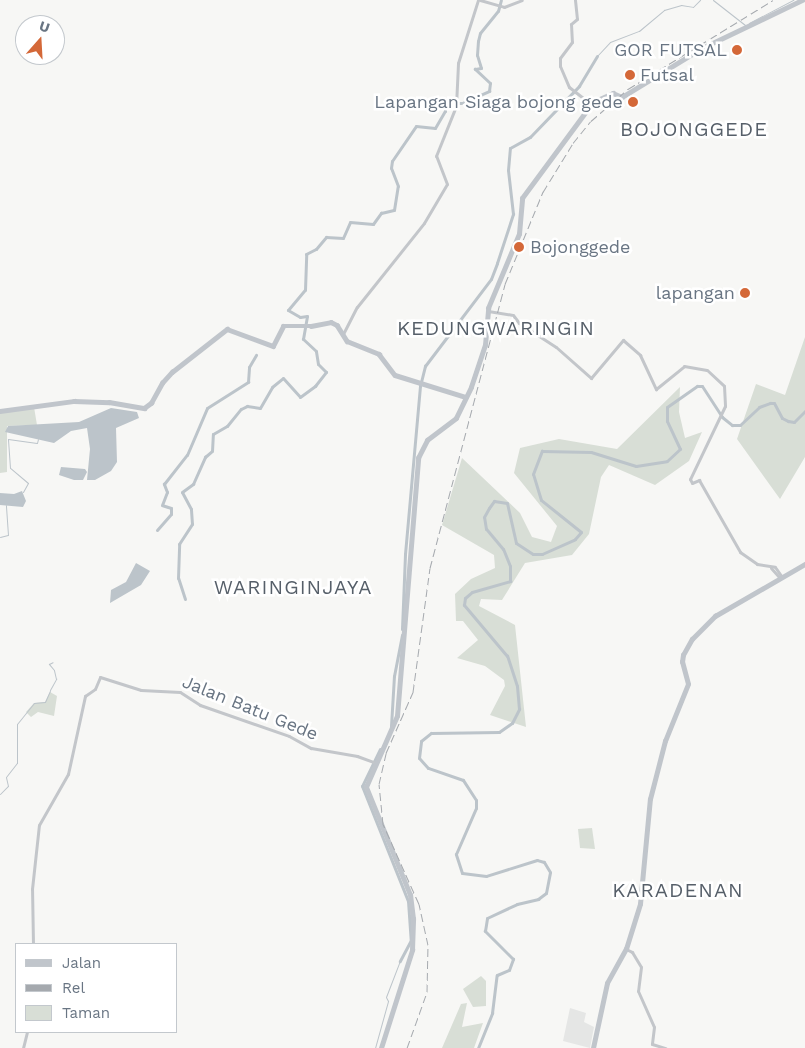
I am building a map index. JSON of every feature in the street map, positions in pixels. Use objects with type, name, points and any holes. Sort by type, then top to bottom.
[{"type":"main road","points":[[381,1048],[411,955],[414,931],[410,895],[366,790],[374,762],[392,732],[397,716],[418,458],[426,440],[456,418],[466,397],[485,345],[488,312],[519,234],[522,198],[591,104],[611,93],[622,97],[702,48],[802,0]]},
{"type":"main road","points":[[0,411],[74,401],[110,402],[144,408],[151,403],[162,382],[201,346],[228,328],[273,346],[282,327],[311,326],[333,322],[348,342],[379,354],[393,374],[466,397]]},
{"type":"main road","points":[[593,1048],[607,982],[626,949],[642,892],[650,799],[665,741],[687,686],[683,655],[692,639],[709,620],[805,564]]},
{"type":"street","points":[[343,335],[353,313],[374,282],[423,224],[442,196],[447,184],[436,156],[456,104],[458,63],[479,0],[502,6],[522,0]]},
{"type":"street","points":[[574,0],[577,19],[571,24],[572,42],[560,62],[573,91],[591,104]]},
{"type":"street","points":[[488,312],[513,315],[519,324],[556,347],[591,378],[623,340],[640,355],[656,389],[684,366],[707,370],[724,386],[724,410],[691,476],[692,482],[699,480],[740,552],[757,564],[775,567],[781,577]]},
{"type":"street","name":"Jalan Batu Gede","points":[[34,943],[32,898],[39,824],[70,769],[87,693],[93,691],[100,677],[141,690],[178,691],[200,704],[289,736],[311,748],[374,762]]},
{"type":"street","points":[[626,949],[632,952],[641,967],[638,991],[654,1027],[652,1044],[665,1048]]},
{"type":"street","points":[[23,1048],[27,1033]]},
{"type":"shaded area","points":[[111,408],[137,412],[139,418],[116,428],[117,462],[111,471],[95,480],[87,480],[90,449],[87,428],[71,431],[54,443],[5,432],[8,426],[79,422]]},
{"type":"shaded area","points":[[61,467],[85,469],[87,472],[83,480],[74,480],[59,475]]},
{"type":"shaded area","points":[[22,491],[26,501],[23,507],[0,505],[0,493],[14,494]]},
{"type":"shaded area","points":[[136,563],[150,571],[141,585],[110,603],[111,590],[126,582]]},
{"type":"shaded area","points":[[570,1008],[586,1013],[584,1022],[594,1027],[590,1048],[563,1041]]},
{"type":"green space","points":[[805,337],[805,457],[780,499],[737,439],[756,384],[785,395]]},
{"type":"green space","points":[[680,387],[679,412],[685,438],[702,432],[689,461],[655,485],[609,465],[601,477],[589,534],[572,555],[525,563],[502,600],[481,599],[479,606],[515,625],[526,727],[490,715],[505,686],[504,680],[485,666],[457,658],[478,640],[463,621],[456,621],[455,594],[471,579],[495,568],[494,555],[442,525],[462,458],[520,513],[532,537],[551,542],[557,526],[514,473],[520,448],[559,439],[617,449]]},
{"type":"green space","points":[[34,407],[37,425],[7,426],[7,472],[0,473],[0,412]]},
{"type":"green space","points":[[50,692],[57,696],[54,716],[38,712],[31,717],[26,712],[34,703],[45,702]]},
{"type":"green space","points":[[592,828],[595,849],[580,848],[578,829]]},
{"type":"green space","points":[[481,976],[486,981],[486,1006],[473,1007],[463,989]]},
{"type":"green space","points":[[467,1003],[462,1027],[483,1023],[474,1048],[442,1048],[461,1004]]},
{"type":"waterway","points":[[185,599],[178,578],[179,544],[192,524],[191,509],[182,492],[193,484],[205,457],[212,451],[213,434],[227,426],[241,409],[247,406],[260,408],[272,387],[283,378],[300,397],[315,386],[326,372],[318,364],[316,351],[303,339],[307,316],[300,317],[288,310],[305,290],[306,254],[316,249],[326,237],[343,238],[350,222],[373,224],[381,213],[394,210],[398,186],[391,168],[392,161],[416,126],[435,128],[445,111],[445,103],[462,103],[489,91],[490,83],[475,69],[481,68],[477,55],[478,41],[480,33],[498,11],[501,0]]},
{"type":"waterway","points":[[597,56],[610,42],[639,31],[664,10],[681,5],[693,7],[700,0]]},
{"type":"waterway","points":[[713,0],[745,25]]},
{"type":"waterway","points":[[749,23],[793,0]]},
{"type":"waterway","points":[[402,629],[405,554],[420,386],[425,366],[491,279],[513,214],[508,170],[510,148],[530,137],[579,86],[597,56]]},
{"type":"waterway","points":[[157,530],[171,514],[171,508],[162,505],[167,492],[164,484],[187,455],[207,408],[248,382],[249,367],[256,355]]},
{"type":"waterway","points":[[478,1048],[492,1013],[497,975],[509,970],[513,959],[485,931],[487,918],[517,904],[538,899],[546,893],[550,872],[544,862],[537,860],[486,876],[462,873],[456,854],[476,808],[476,800],[463,780],[428,768],[419,758],[421,741],[431,733],[499,732],[512,723],[519,709],[517,686],[507,656],[464,605],[465,598],[472,592],[510,581],[510,566],[503,549],[486,529],[484,517],[494,501],[507,503],[516,543],[533,554],[542,554],[575,539],[581,532],[541,500],[533,474],[542,451],[591,452],[636,466],[667,461],[680,449],[667,421],[667,407],[697,386],[702,386],[722,417],[732,425],[740,425],[759,407],[770,403],[774,403],[782,418],[788,421],[794,422],[805,411]]},
{"type":"waterway","points":[[23,492],[28,483],[10,468],[8,439],[37,443],[38,439]]},
{"type":"waterway","points":[[0,537],[8,535],[6,505]]},
{"type":"waterway","points":[[391,726],[394,676],[402,635]]},
{"type":"waterway","points":[[50,690],[56,679],[54,670],[49,664],[53,662]]},
{"type":"waterway","points":[[0,794],[8,786],[6,777],[17,763],[17,724],[34,703],[45,702],[50,691]]},
{"type":"waterway","points":[[380,749],[362,786],[408,901],[411,940],[400,961]]},
{"type":"waterway","points":[[375,1048],[388,1001],[386,997],[400,961]]},
{"type":"railway","points":[[407,1048],[427,992],[428,945],[419,904],[383,824],[379,784],[386,753],[413,692],[430,568],[505,284],[543,192],[573,143],[591,121],[628,89],[773,0]]},
{"type":"place","name":"GOR FUTSAL","points":[[737,50]]},
{"type":"place","name":"Futsal","points":[[630,75]]},
{"type":"place","name":"Lapangan Siaga bojong gede","points":[[633,102]]},
{"type":"place","name":"Bojonggede","points":[[519,247]]},
{"type":"place","name":"lapangan","points":[[745,293]]},
{"type":"district","name":"BOJONGGEDE","points":[[694,129]]},
{"type":"district","name":"KEDUNGWARINGIN","points":[[496,328]]},
{"type":"district","name":"WARINGINJAYA","points":[[293,587]]},
{"type":"district","name":"KARADENAN","points":[[678,890]]}]
